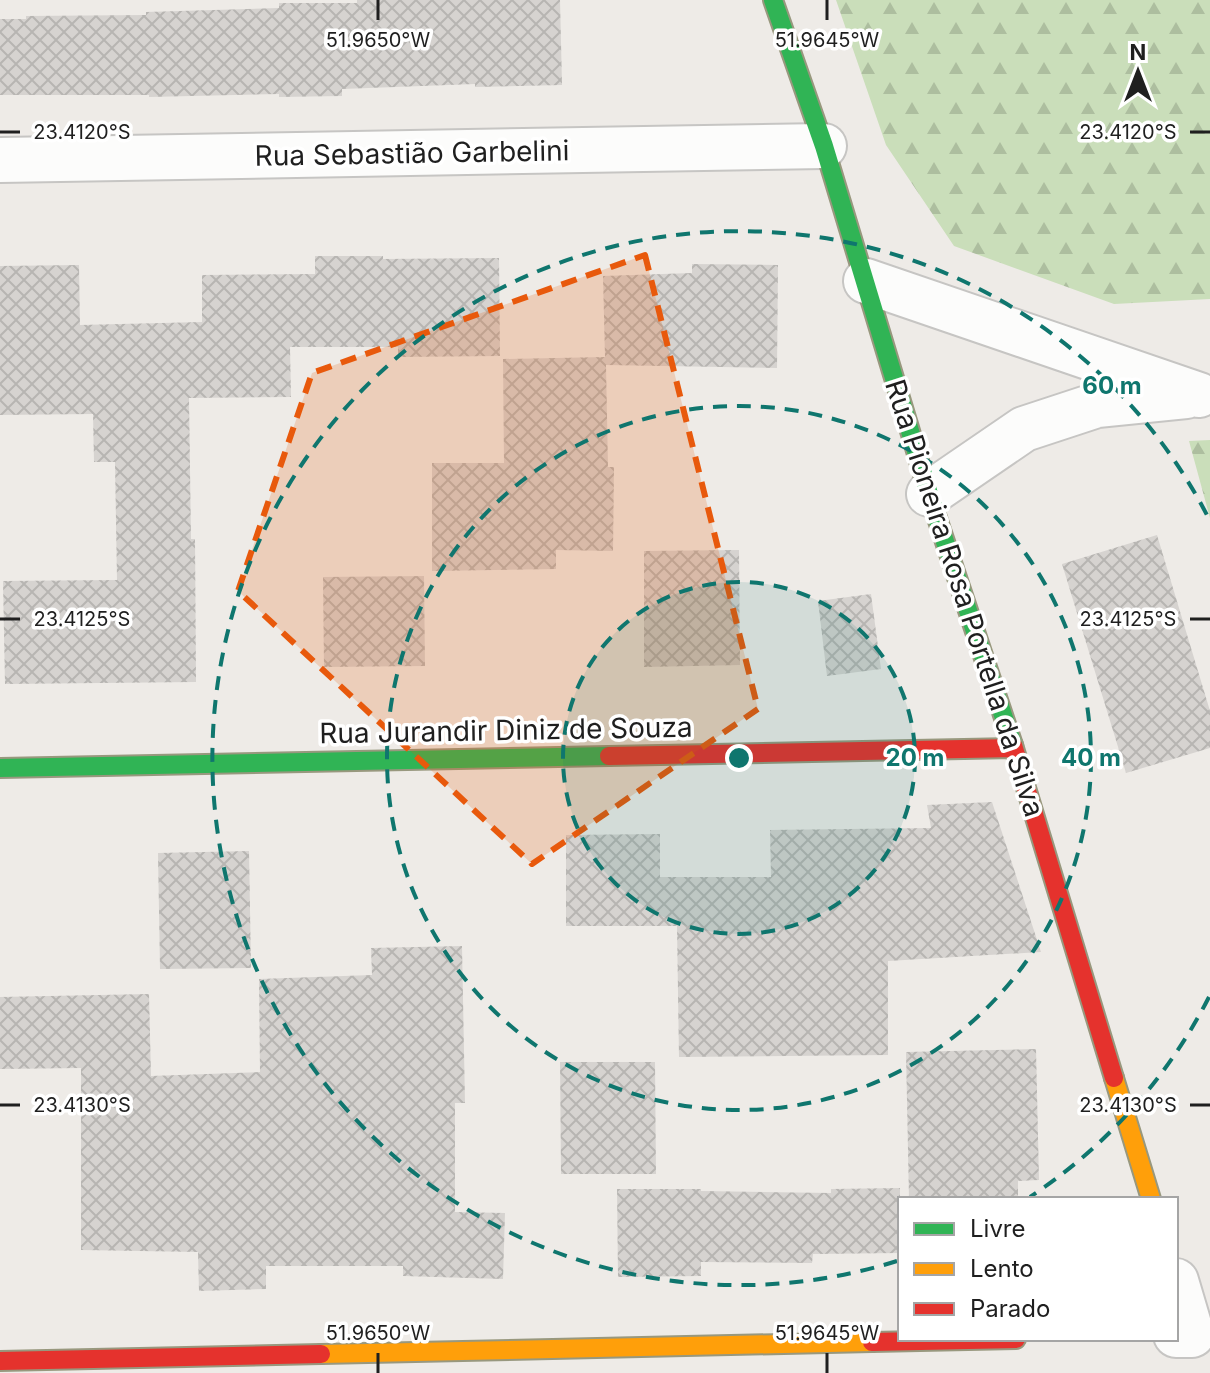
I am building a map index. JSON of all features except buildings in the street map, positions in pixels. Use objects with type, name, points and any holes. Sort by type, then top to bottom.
[{"type":"street","name":"Rua Pioneira Rosa Portella da Silva","points":[[773,0],[824,146],[929,494],[1014,748],[1150,1197]]},
{"type":"street","name":"Rua Sebastião Garbelini","points":[[0,160],[824,146]]},
{"type":"street","points":[[866,281],[1204,395]]},
{"type":"street","points":[[929,494],[1024,429],[1097,405],[1204,395]]},
{"type":"street","name":"Rua Jurandir Diniz de Souza","points":[[0,768],[1014,748]]},
{"type":"street","points":[[1178,1294],[1184,1335]]},
{"type":"street","points":[[0,1361],[924,1341]]},
{"type":"highlighted area","points":[[645,255],[758,709],[532,864],[238,591],[312,373]]},
{"type":"green space","points":[[836,0],[1210,0],[1210,299],[1114,304],[954,246],[886,145]]},
{"type":"green space","points":[[1210,440],[1210,518],[1189,441]]},
{"type":"traffic: fast","points":[[773,0],[824,146],[929,494],[1013,745]]},
{"type":"traffic: fast","points":[[0,768],[609,756]]},
{"type":"traffic: slow","points":[[1114,1078],[1150,1197]]},
{"type":"traffic: slow","points":[[321,1354],[872,1342]]},
{"type":"traffic: jam","points":[[1013,745],[1114,1078]]},
{"type":"traffic: jam","points":[[609,756],[1014,748]]},
{"type":"traffic: jam","points":[[872,1342],[920,1341]]},
{"type":"traffic: jam","points":[[0,1361],[321,1354]]}]
